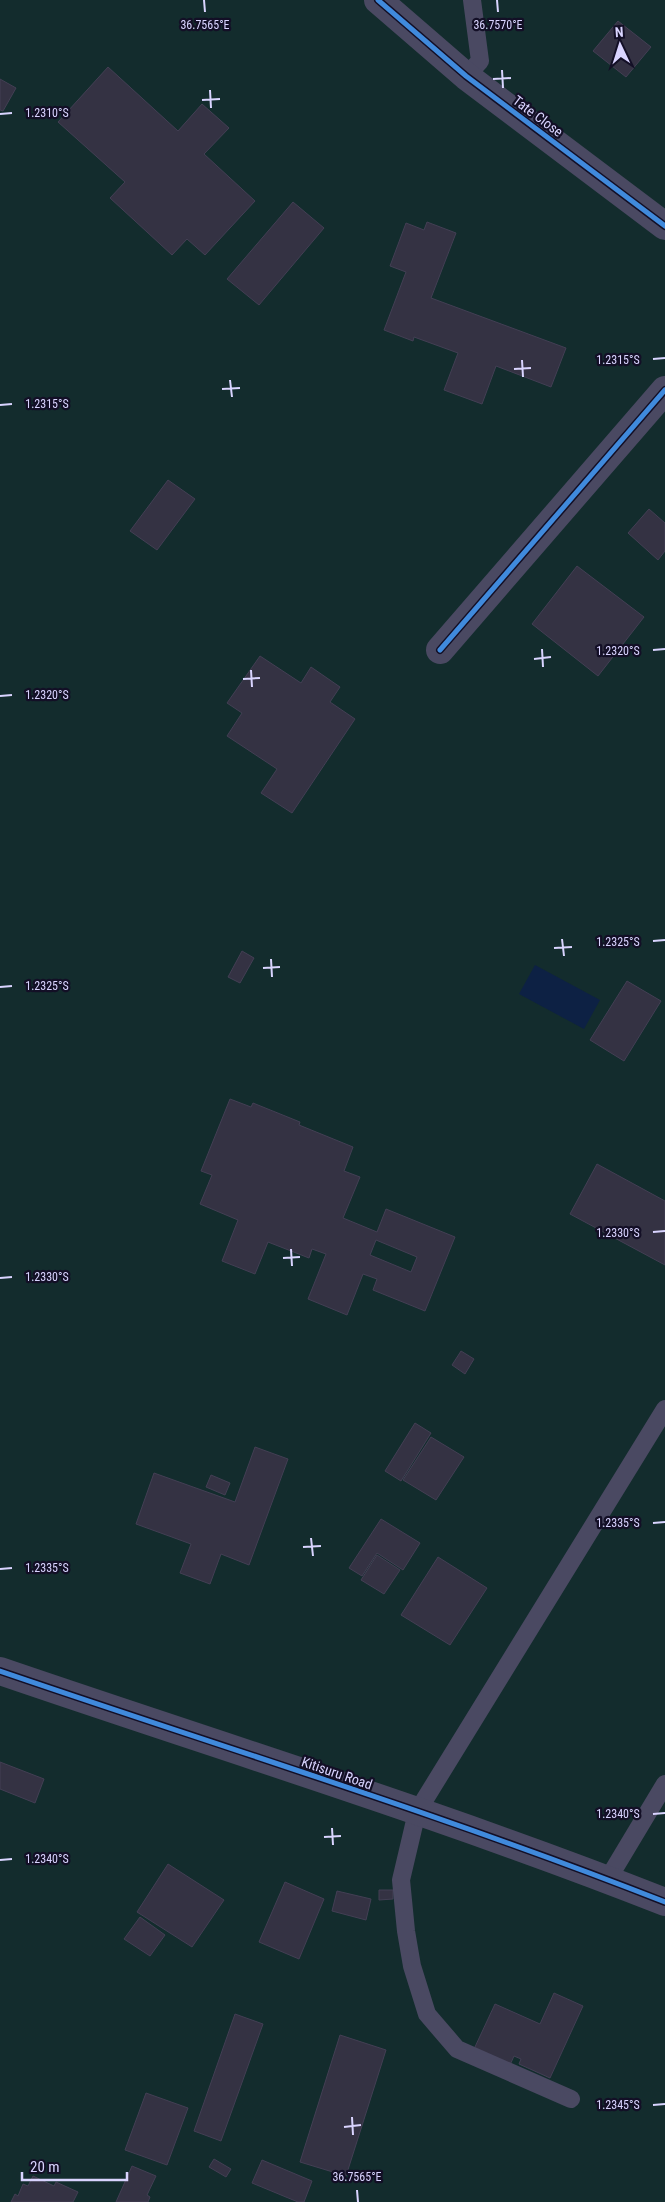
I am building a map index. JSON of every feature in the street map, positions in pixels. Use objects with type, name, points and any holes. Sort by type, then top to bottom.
[{"type":"street","name":"Tate Close","points":[[378,0],[466,76],[665,226]]},
{"type":"street","points":[[440,650],[665,390]]},
{"type":"street","name":"Kitisuru Road","points":[[0,1671],[417,1812],[608,1879],[665,1902]]},
{"type":"lane","points":[[466,76],[480,61],[472,0]]},
{"type":"lane","points":[[571,2099],[457,2049],[427,2014],[412,1966],[406,1931],[401,1880],[417,1812],[665,1409]]},
{"type":"lane","points":[[608,1879],[665,1784]]},
{"type":"green space","points":[[0,0],[665,0],[665,2202],[0,2202]]},
{"type":"water","points":[[535,965],[600,1000],[584,1029],[519,994]]},
{"type":"building","points":[[618,21],[651,47],[626,77],[593,51]]},
{"type":"building","points":[[108,67],[178,131],[202,104],[229,128],[204,154],[255,201],[205,255],[187,239],[172,255],[110,198],[125,182],[58,122]]},
{"type":"building","points":[[0,79],[16,88],[3,111],[0,110]]},
{"type":"building","points":[[293,202],[324,228],[259,305],[227,279]]},
{"type":"building","points":[[427,222],[456,233],[431,298],[566,348],[551,387],[496,366],[482,404],[444,390],[458,353],[414,337],[413,341],[384,330],[406,272],[390,266],[406,223],[424,230]]},
{"type":"building","points":[[168,480],[195,499],[157,550],[130,531]]},
{"type":"building","points":[[649,509],[665,523],[665,551],[658,560],[628,533]]},
{"type":"building","points":[[577,566],[644,617],[598,676],[532,624]]},
{"type":"building","points":[[260,656],[301,683],[311,667],[340,687],[330,702],[355,719],[292,813],[261,793],[277,769],[227,736],[242,713],[227,703]]},
{"type":"building","points":[[242,951],[254,958],[240,983],[228,977]]},
{"type":"building","points":[[627,981],[661,1001],[624,1061],[590,1040]]},
{"type":"building","points":[[230,1099],[251,1107],[253,1103],[300,1122],[299,1125],[353,1147],[344,1171],[360,1177],[343,1218],[377,1232],[386,1209],[455,1237],[425,1311],[373,1290],[377,1279],[363,1274],[347,1315],[308,1299],[326,1254],[312,1249],[309,1258],[268,1242],[255,1274],[222,1261],[238,1220],[200,1204],[212,1175],[201,1171]],"holes":[[[376,1240],[417,1257],[411,1272],[370,1255]]]},
{"type":"building","points":[[597,1164],[665,1201],[665,1265],[570,1214]]},
{"type":"building","points":[[461,1351],[474,1359],[465,1374],[452,1365]]},
{"type":"building","points":[[415,1423],[431,1433],[401,1481],[385,1471]]},
{"type":"building","points":[[431,1437],[464,1457],[436,1500],[403,1480]]},
{"type":"building","points":[[255,1447],[288,1459],[249,1565],[221,1554],[210,1584],[180,1573],[191,1544],[136,1524],[154,1473],[235,1502]]},
{"type":"building","points":[[211,1475],[230,1483],[225,1495],[206,1487]]},
{"type":"building","points":[[381,1519],[420,1543],[403,1570],[377,1553],[362,1576],[349,1568]]},
{"type":"building","points":[[377,1555],[400,1570],[384,1594],[361,1580]]},
{"type":"building","points":[[438,1557],[487,1588],[450,1645],[401,1615]]},
{"type":"building","points":[[0,1762],[44,1779],[35,1803],[0,1789]]},
{"type":"building","points":[[168,1864],[224,1900],[192,1947],[137,1912]]},
{"type":"building","points":[[285,1882],[324,1899],[299,1959],[259,1942]]},
{"type":"building","points":[[379,1890],[393,1890],[393,1899],[379,1900]]},
{"type":"building","points":[[337,1891],[371,1899],[366,1920],[332,1911]]},
{"type":"building","points":[[140,1917],[165,1935],[150,1956],[124,1939]]},
{"type":"building","points":[[554,1993],[583,2006],[550,2078],[519,2064],[521,2059],[514,2056],[510,2065],[474,2049],[495,2004],[540,2024]]},
{"type":"building","points":[[235,2014],[263,2024],[221,2141],[194,2131]]},
{"type":"building","points":[[340,2035],[386,2050],[346,2176],[300,2162]]},
{"type":"building","points":[[146,2093],[188,2108],[167,2165],[125,2150]]},
{"type":"building","points":[[214,2159],[231,2169],[226,2177],[209,2167]]},
{"type":"building","points":[[262,2160],[312,2181],[304,2202],[298,2202],[252,2183]]},
{"type":"building","points":[[132,2166],[156,2176],[147,2195],[150,2197],[148,2202],[116,2202]]},
{"type":"building","points":[[33,2176],[54,2186],[56,2182],[78,2192],[73,2202],[11,2202],[15,2194],[18,2196],[23,2184],[28,2186]]},
{"type":"cycle path","points":[[378,0],[466,76],[665,226]]},
{"type":"cycle path","points":[[440,650],[665,390]]},
{"type":"cycle path","points":[[0,1671],[417,1811],[583,1870],[665,1902]]}]
